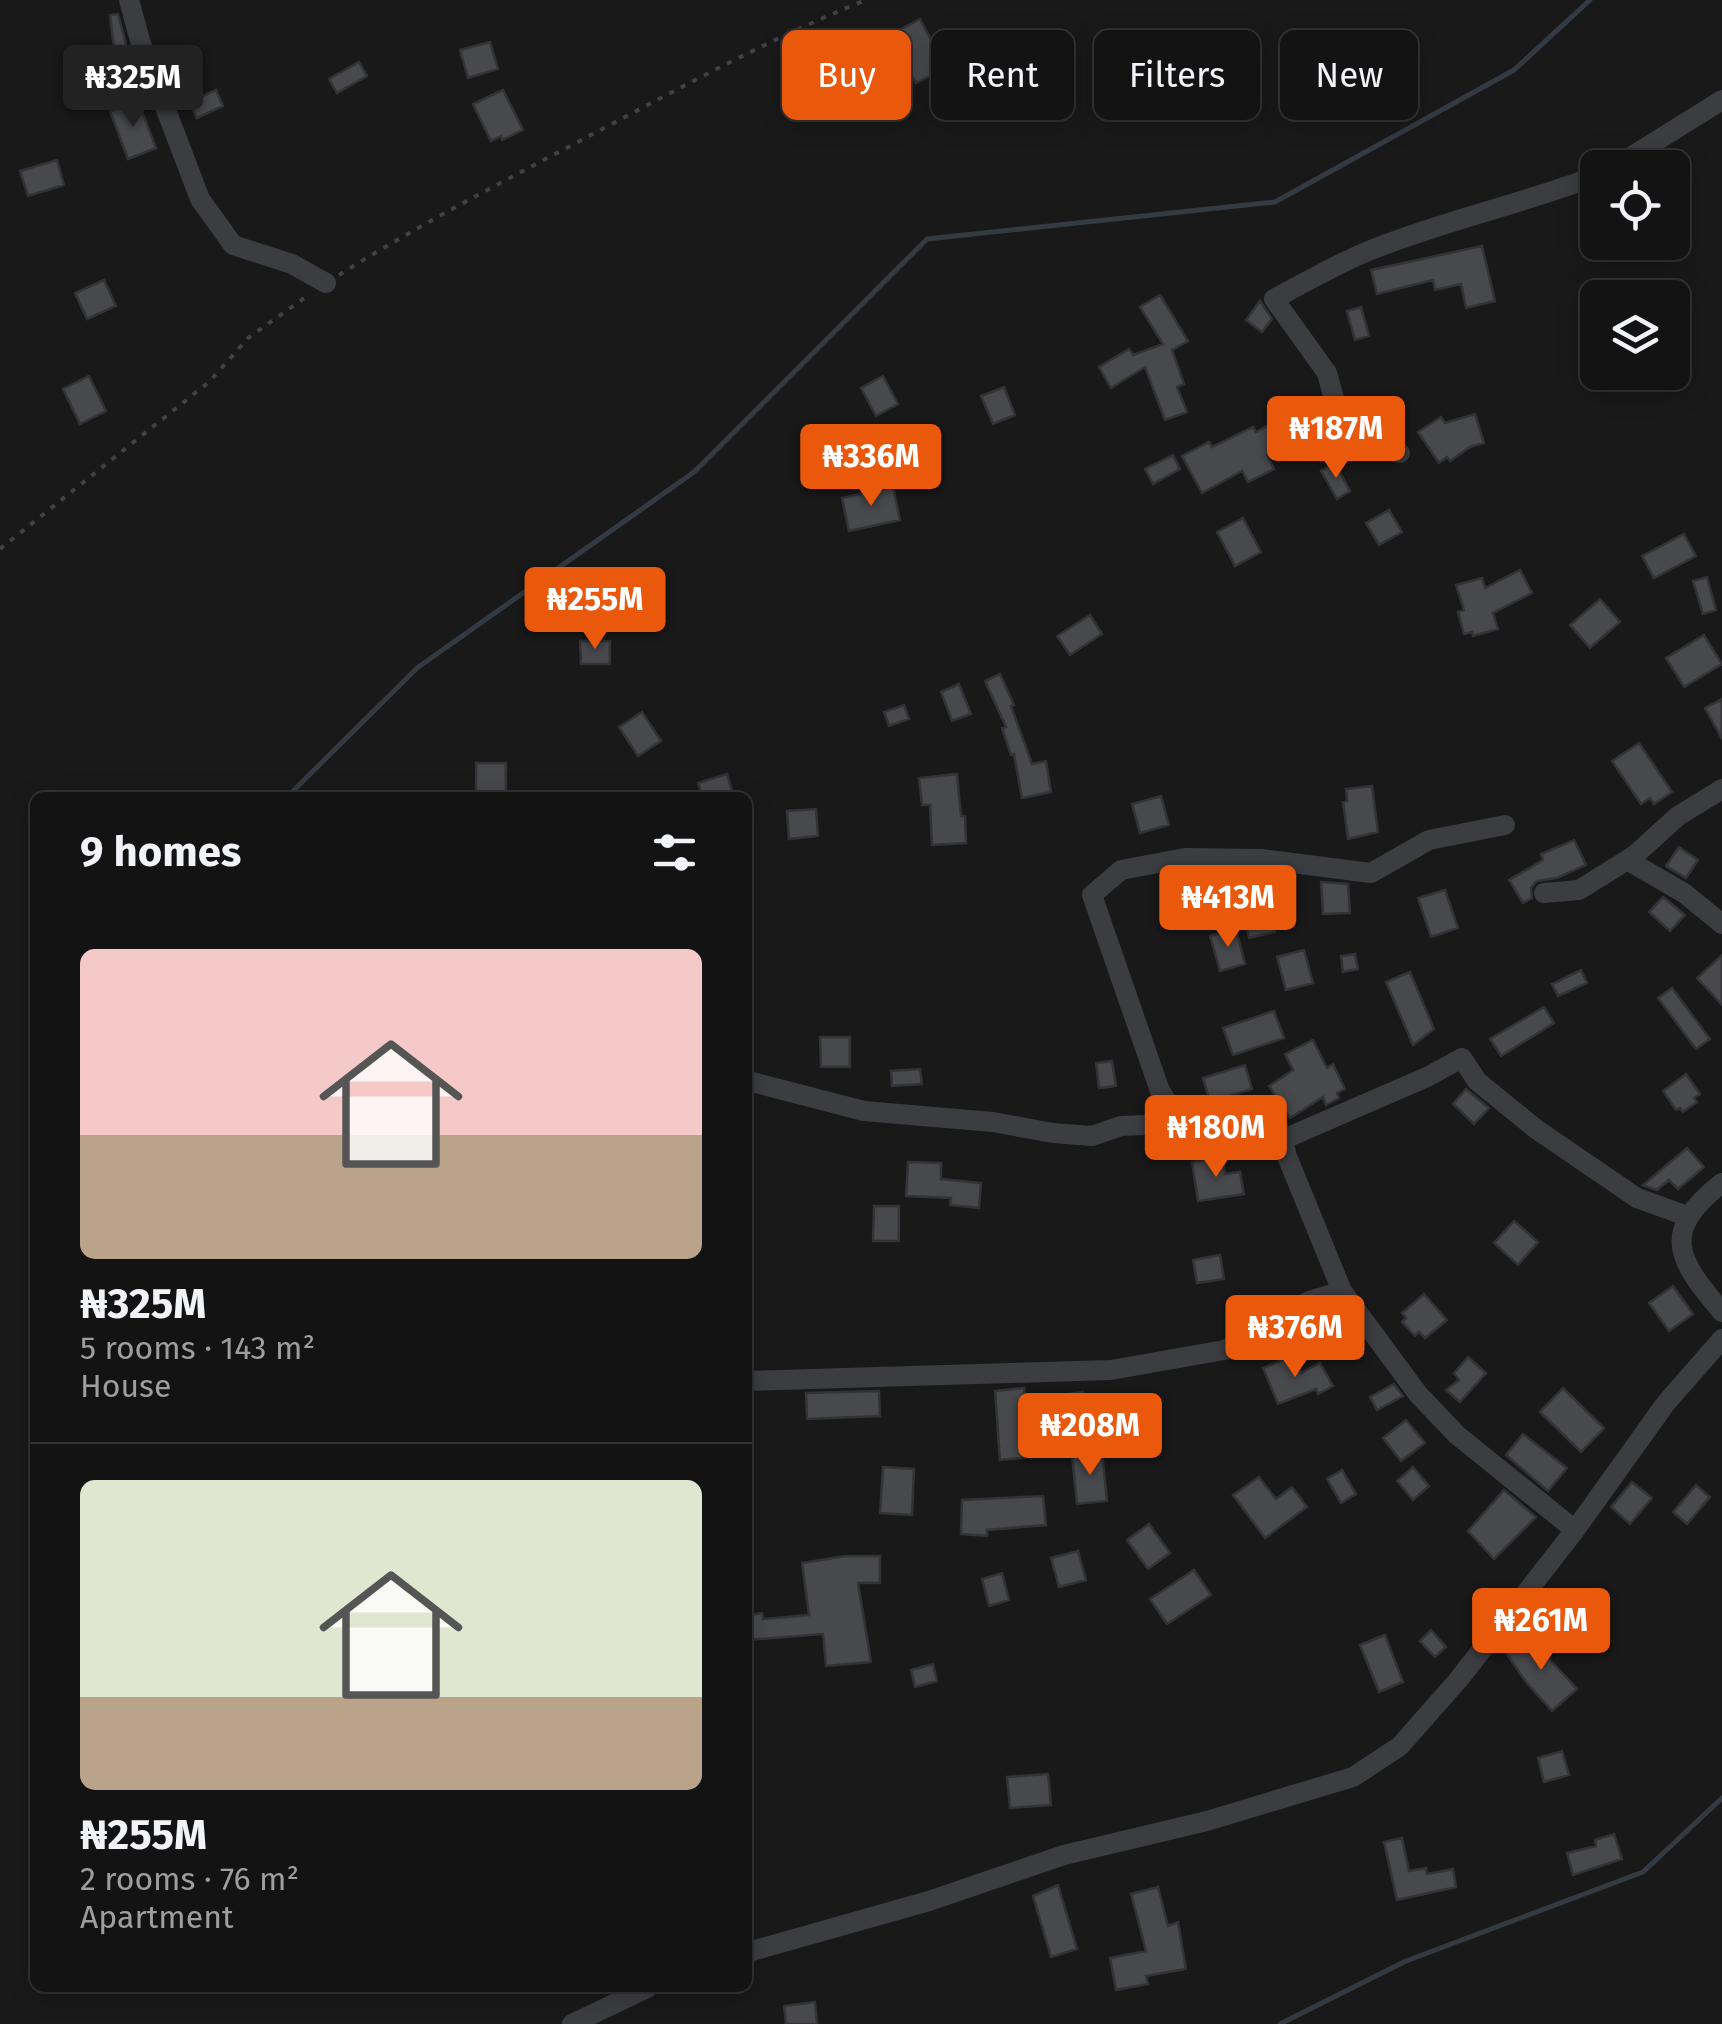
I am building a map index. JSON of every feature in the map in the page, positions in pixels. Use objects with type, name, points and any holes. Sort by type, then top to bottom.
[{"type":"street","points":[[129,0],[141,44],[200,199],[232,245],[292,264],[326,283]]},
{"type":"street","points":[[1642,150],[1722,100]]},
{"type":"street","points":[[1400,453],[1336,406],[1328,373],[1274,299],[1369,250],[1580,183]]},
{"type":"street","points":[[1544,892],[1579,890],[1627,860],[1678,816],[1722,789]]},
{"type":"street","points":[[1179,1120],[1160,1091],[1092,895],[1121,870],[1185,858],[1261,859],[1370,874],[1428,840],[1506,826]]},
{"type":"street","points":[[1627,860],[1684,893],[1722,924]]},
{"type":"street","points":[[1284,1139],[1428,1077],[1462,1058],[1477,1081],[1536,1129],[1637,1198],[1687,1216]]},
{"type":"street","points":[[752,1082],[864,1111],[993,1122],[1092,1136],[1121,1126],[1270,1112],[1342,1292],[1418,1394],[1457,1435],[1574,1530]]},
{"type":"street","points":[[1722,1183],[1687,1216],[1681,1240],[1690,1274],[1722,1312]]},
{"type":"street","points":[[752,1381],[1110,1370],[1170,1362],[1224,1350],[1309,1301],[1342,1292]]},
{"type":"street","points":[[752,1951],[929,1901],[1064,1855],[1208,1821],[1352,1777],[1400,1746],[1459,1679],[1666,1403],[1722,1339]]},
{"type":"street","points":[[572,2024],[639,1992]]},
{"type":"path","points":[[0,549],[210,381],[248,338],[326,283],[411,230],[660,98],[808,23],[866,0]]},
{"type":"building","points":[[118,14],[134,74],[105,80],[99,53],[114,49],[110,15]]},
{"type":"building","points":[[920,19],[931,40],[931,76],[916,83],[911,74],[911,30],[899,30]]},
{"type":"building","points":[[490,42],[498,69],[468,78],[460,50]]},
{"type":"building","points":[[359,62],[367,76],[337,93],[329,79]]},
{"type":"building","points":[[216,90],[223,106],[197,118],[189,102]]},
{"type":"building","points":[[503,90],[523,130],[491,141],[473,104]]},
{"type":"building","points":[[138,101],[156,148],[128,159],[110,111]]},
{"type":"building","points":[[57,160],[64,185],[28,196],[20,171]]},
{"type":"building","points":[[1482,246],[1495,301],[1466,308],[1461,284],[1435,290],[1433,280],[1377,294],[1371,270]]},
{"type":"building","points":[[104,280],[116,306],[87,319],[75,293]]},
{"type":"building","points":[[1160,295],[1188,341],[1172,350],[1184,384],[1177,387],[1187,412],[1165,420],[1145,367],[1111,388],[1099,367],[1129,349],[1133,355],[1163,344],[1140,307]]},
{"type":"building","points":[[1260,301],[1272,319],[1262,332],[1246,320]]},
{"type":"building","points":[[1361,307],[1369,336],[1355,340],[1347,311]]},
{"type":"building","points":[[89,376],[106,411],[80,424],[63,389]]},
{"type":"building","points":[[883,376],[898,404],[876,416],[861,388]]},
{"type":"building","points":[[1004,387],[1015,415],[993,424],[981,396]]},
{"type":"building","points":[[1475,414],[1484,443],[1439,463],[1418,432],[1441,417],[1445,423]]},
{"type":"building","points":[[1286,415],[1299,438],[1267,455],[1274,469],[1248,482],[1242,471],[1202,493],[1182,456],[1209,442],[1212,447],[1253,427],[1256,432]]},
{"type":"building","points":[[1173,455],[1180,469],[1153,484],[1145,469]]},
{"type":"building","points":[[1335,463],[1350,491],[1337,499],[1321,471]]},
{"type":"building","points":[[893,487],[900,520],[849,531],[842,498]]},
{"type":"building","points":[[1389,510],[1402,532],[1379,545],[1366,523]]},
{"type":"building","points":[[1243,518],[1261,552],[1235,566],[1217,532]]},
{"type":"building","points":[[1684,534],[1696,556],[1654,578],[1642,556]]},
{"type":"building","points":[[1520,570],[1532,593],[1493,613],[1498,629],[1473,636],[1472,632],[1464,634],[1458,612],[1464,610],[1456,585],[1482,578],[1485,588]]},
{"type":"building","points":[[1707,577],[1716,610],[1703,614],[1693,581]]},
{"type":"building","points":[[1600,599],[1620,622],[1590,648],[1570,625]]},
{"type":"building","points":[[1090,615],[1102,634],[1070,655],[1057,636]]},
{"type":"building","points":[[1704,635],[1722,664],[1684,687],[1666,658]]},
{"type":"building","points":[[580,641],[610,641],[610,664],[581,664]]},
{"type":"building","points":[[1000,674],[1032,764],[1046,761],[1051,792],[1022,798],[1014,754],[1011,755],[1002,728],[1006,727],[985,681]]},
{"type":"building","points":[[959,684],[971,714],[952,721],[941,692]]},
{"type":"building","points":[[1722,699],[1722,739],[1705,708]]},
{"type":"building","points":[[904,705],[909,719],[889,726],[884,712]]},
{"type":"building","points":[[642,712],[661,741],[638,756],[619,727]]},
{"type":"building","points":[[1639,743],[1672,792],[1654,804],[1650,798],[1641,804],[1612,761]]},
{"type":"building","points":[[476,763],[506,763],[506,792],[476,792]]},
{"type":"building","points":[[727,774],[732,792],[701,792],[698,783]]},
{"type":"building","points":[[957,774],[966,843],[932,845],[930,805],[922,805],[919,778]]},
{"type":"building","points":[[1372,786],[1378,832],[1348,839],[1343,802],[1347,801],[1346,789]]},
{"type":"building","points":[[1161,796],[1169,825],[1140,833],[1132,804]]},
{"type":"building","points":[[816,809],[818,836],[789,839],[787,811]]},
{"type":"building","points":[[1574,840],[1586,865],[1557,878],[1537,881],[1531,888],[1532,898],[1523,903],[1509,880],[1543,860],[1541,854]]},
{"type":"building","points":[[1679,847],[1698,860],[1686,878],[1666,866]]},
{"type":"building","points":[[1321,882],[1348,884],[1350,913],[1323,914]]},
{"type":"building","points":[[1193,885],[1200,915],[1170,921],[1164,891]]},
{"type":"building","points":[[1445,890],[1458,928],[1431,937],[1418,898]]},
{"type":"building","points":[[1268,897],[1275,932],[1249,938],[1242,902]]},
{"type":"building","points":[[1663,897],[1685,915],[1670,931],[1649,912]]},
{"type":"building","points":[[1236,929],[1245,964],[1220,971],[1210,936]]},
{"type":"building","points":[[1304,950],[1313,983],[1286,990],[1277,957]]},
{"type":"building","points":[[1355,954],[1358,969],[1343,972],[1341,956]]},
{"type":"building","points":[[1722,955],[1722,1005],[1697,978]]},
{"type":"building","points":[[1581,970],[1587,983],[1558,996],[1552,984]]},
{"type":"building","points":[[1410,972],[1434,1029],[1413,1045],[1386,982]]},
{"type":"building","points":[[1672,988],[1710,1039],[1696,1049],[1658,998]]},
{"type":"building","points":[[1544,1007],[1554,1023],[1501,1056],[1490,1039]]},
{"type":"building","points":[[1274,1011],[1284,1038],[1233,1055],[1223,1028]]},
{"type":"building","points":[[820,1037],[850,1037],[850,1067],[821,1067]]},
{"type":"building","points":[[1313,1040],[1327,1068],[1333,1064],[1345,1089],[1337,1093],[1339,1098],[1326,1105],[1323,1097],[1290,1118],[1269,1086],[1293,1070],[1285,1054]]},
{"type":"building","points":[[1112,1061],[1116,1086],[1099,1088],[1096,1063]]},
{"type":"building","points":[[1245,1065],[1252,1089],[1210,1102],[1203,1078]]},
{"type":"building","points":[[920,1069],[922,1084],[892,1086],[891,1071]]},
{"type":"building","points":[[1686,1074],[1700,1094],[1694,1098],[1697,1102],[1683,1112],[1680,1108],[1676,1110],[1663,1091]]},
{"type":"building","points":[[1466,1089],[1489,1108],[1474,1124],[1453,1104]]},
{"type":"building","points":[[1687,1148],[1704,1167],[1678,1189],[1669,1180],[1657,1190],[1643,1185]]},
{"type":"building","points":[[1223,1157],[1225,1174],[1240,1172],[1244,1194],[1198,1201],[1192,1162]]},
{"type":"building","points":[[908,1162],[941,1163],[941,1179],[981,1183],[979,1208],[950,1205],[951,1198],[906,1196]]},
{"type":"building","points":[[874,1206],[899,1206],[899,1241],[873,1241]]},
{"type":"building","points":[[1514,1221],[1538,1242],[1518,1265],[1494,1243]]},
{"type":"building","points":[[1220,1255],[1224,1279],[1197,1283],[1193,1260]]},
{"type":"building","points":[[1673,1286],[1693,1314],[1669,1331],[1649,1303]]},
{"type":"building","points":[[1424,1294],[1447,1320],[1425,1338],[1419,1332],[1415,1336],[1402,1322],[1406,1318],[1402,1313]]},
{"type":"building","points":[[1294,1355],[1301,1373],[1320,1363],[1333,1386],[1278,1404],[1263,1368]]},
{"type":"building","points":[[1468,1357],[1486,1373],[1460,1402],[1446,1390],[1459,1380],[1454,1373]]},
{"type":"building","points":[[1394,1384],[1403,1396],[1377,1410],[1370,1397]]},
{"type":"building","points":[[1024,1388],[1025,1406],[1040,1405],[1043,1456],[1000,1460],[995,1391]]},
{"type":"building","points":[[1563,1388],[1604,1428],[1581,1452],[1540,1412]]},
{"type":"building","points":[[879,1391],[880,1416],[807,1419],[806,1393]]},
{"type":"building","points":[[1083,1392],[1086,1419],[1072,1421],[1069,1394]]},
{"type":"building","points":[[1406,1420],[1425,1443],[1401,1461],[1383,1438]]},
{"type":"building","points":[[1523,1434],[1567,1468],[1548,1491],[1506,1455]]},
{"type":"building","points":[[1102,1452],[1107,1501],[1077,1504],[1072,1456]]},
{"type":"building","points":[[883,1467],[914,1469],[912,1515],[880,1513]]},
{"type":"building","points":[[1413,1467],[1429,1486],[1413,1500],[1397,1481]]},
{"type":"building","points":[[1342,1470],[1356,1494],[1341,1503],[1327,1479]]},
{"type":"building","points":[[1259,1477],[1276,1499],[1292,1487],[1307,1507],[1265,1538],[1233,1495]]},
{"type":"building","points":[[1632,1482],[1652,1498],[1630,1524],[1611,1507]]},
{"type":"building","points":[[1696,1485],[1710,1497],[1687,1524],[1673,1512]]},
{"type":"building","points":[[1504,1490],[1536,1517],[1494,1559],[1468,1531]]},
{"type":"building","points":[[1043,1496],[1046,1525],[987,1530],[987,1536],[961,1534],[962,1500]]},
{"type":"building","points":[[1149,1524],[1170,1553],[1148,1569],[1127,1540]]},
{"type":"building","points":[[1078,1551],[1086,1580],[1059,1587],[1051,1558]]},
{"type":"building","points":[[845,1556],[880,1556],[880,1583],[858,1583],[871,1662],[826,1666],[823,1634],[752,1640],[752,1614],[762,1613],[763,1619],[809,1615],[802,1563]]},
{"type":"building","points":[[1194,1570],[1211,1595],[1167,1624],[1150,1599]]},
{"type":"building","points":[[1002,1573],[1009,1600],[989,1606],[982,1579]]},
{"type":"building","points":[[1431,1630],[1446,1647],[1435,1657],[1420,1641]]},
{"type":"building","points":[[1533,1634],[1577,1689],[1552,1711],[1506,1653]]},
{"type":"building","points":[[1385,1635],[1403,1682],[1379,1692],[1360,1645]]},
{"type":"building","points":[[933,1664],[937,1681],[915,1687],[911,1670]]},
{"type":"building","points":[[1562,1751],[1569,1775],[1544,1782],[1538,1758]]},
{"type":"building","points":[[1048,1774],[1051,1805],[1010,1808],[1007,1777]]},
{"type":"building","points":[[1614,1834],[1622,1859],[1573,1875],[1567,1853],[1596,1846],[1595,1840]]},
{"type":"building","points":[[1402,1838],[1409,1871],[1426,1868],[1427,1874],[1453,1869],[1456,1887],[1397,1900],[1384,1842]]},
{"type":"building","points":[[1058,1885],[1077,1949],[1051,1957],[1033,1896]]},
{"type":"building","points":[[1158,1887],[1168,1926],[1178,1922],[1186,1969],[1146,1976],[1148,1984],[1116,1990],[1110,1958],[1146,1951],[1131,1894]]},
{"type":"building","points":[[815,2002],[817,2024],[786,2024],[784,2006]]},
{"type":"waterway","points":[[292,792],[417,668],[694,472],[927,239],[1275,202],[1514,70],[1590,0]]},
{"type":"waterway","points":[[1280,2024],[1406,1961],[1643,1872],[1722,1798]]}]
